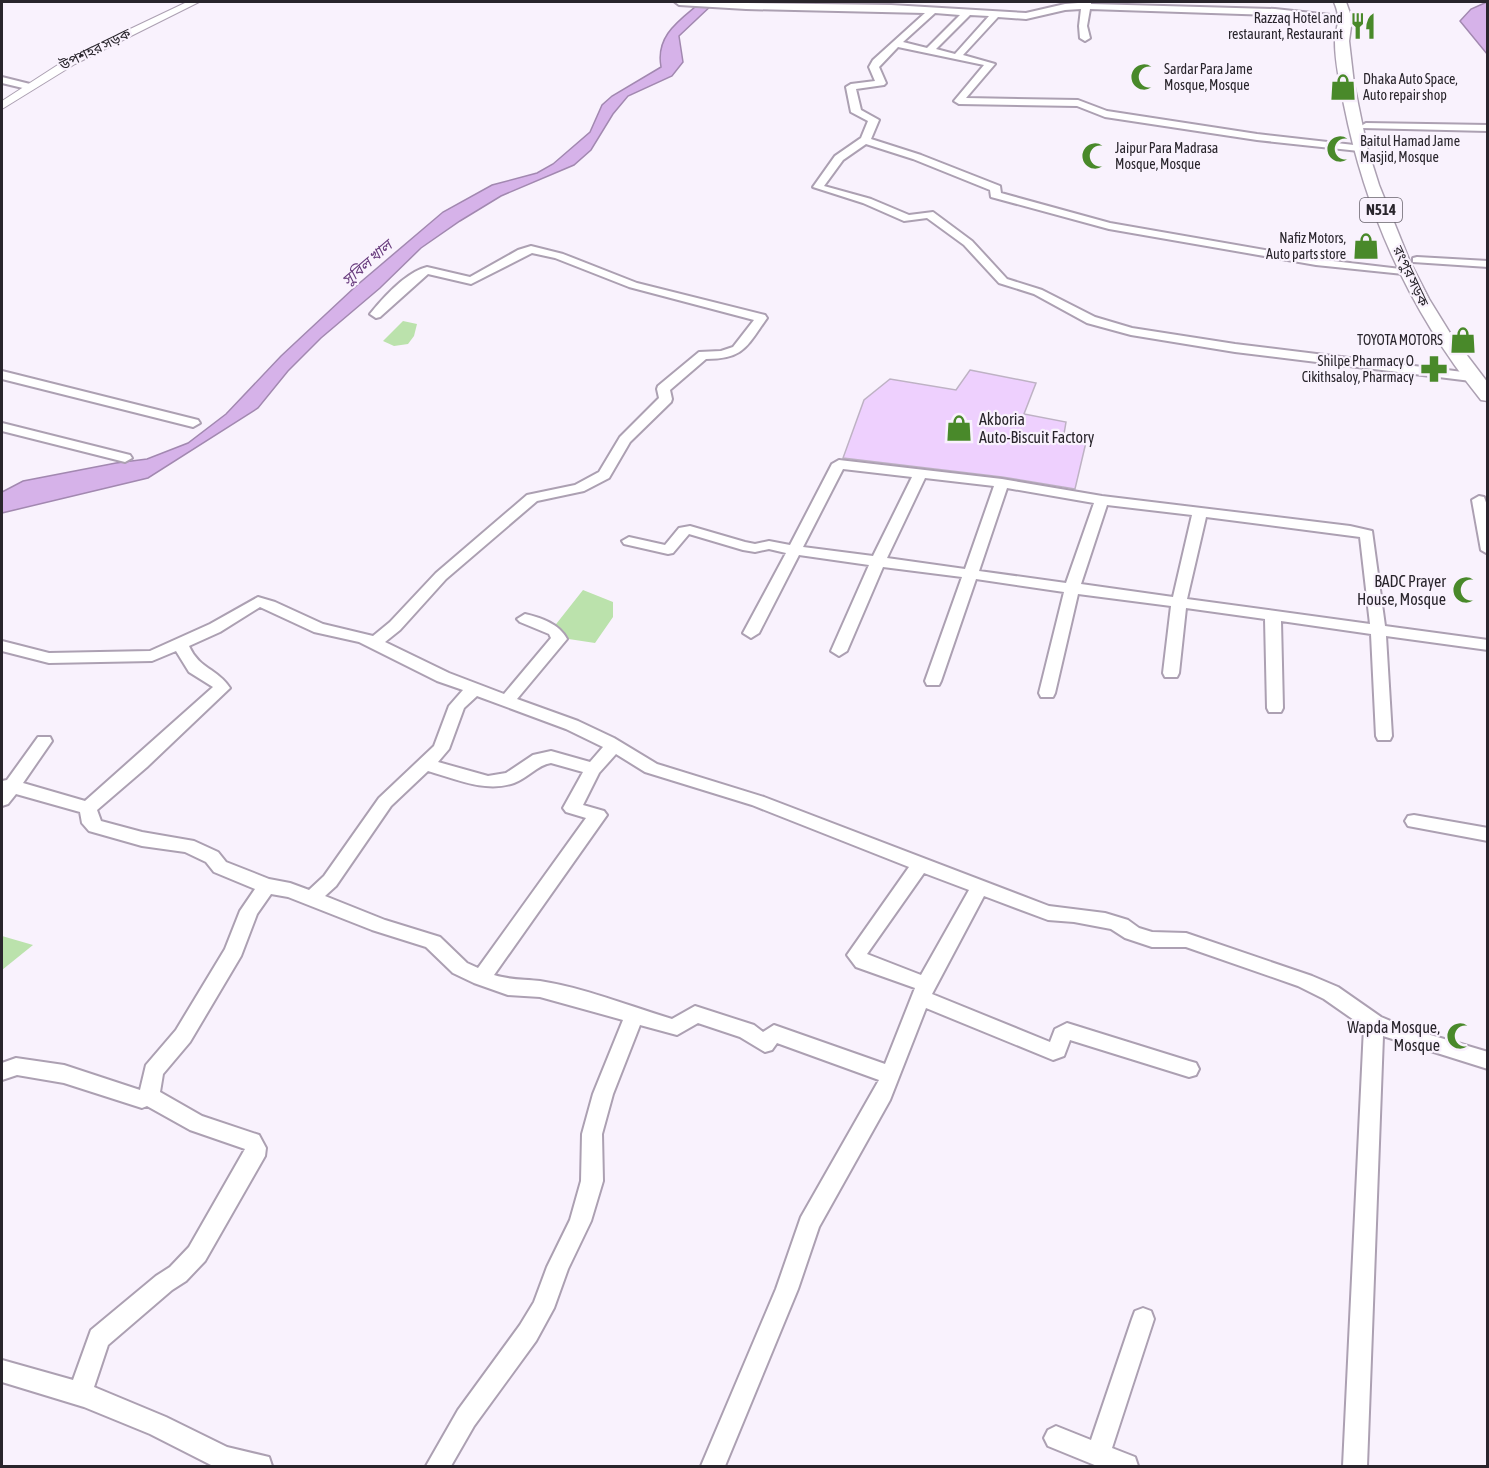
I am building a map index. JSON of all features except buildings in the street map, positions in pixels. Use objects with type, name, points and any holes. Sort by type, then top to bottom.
[{"type":"highway","name":"রংপুর সড়ক","points":[[1340,2],[1346,19],[1342,39],[1343,50],[1359,148],[1368,178],[1413,267],[1461,344],[1488,376]]},
{"type":"highway","name":"রংপুর সড়ক","points":[[1348,2],[1355,21],[1355,69],[1366,126],[1386,201],[1435,327],[1471,377],[1488,396]]},
{"type":"main road","name":"উপশহর সড়ক","points":[[2,106],[27,86],[89,51],[194,2]]},
{"type":"street","points":[[679,2],[796,4],[1033,16],[1065,7],[1087,4],[1275,12],[1346,19]]},
{"type":"street","points":[[1085,38],[1083,26],[1087,4]]},
{"type":"street","points":[[933,10],[876,62],[874,67],[881,83],[850,87],[856,112],[874,120],[865,140],[839,158],[818,187],[867,201],[908,219],[929,214],[968,243],[1003,281],[1038,292],[1091,320],[1131,331],[1235,348],[1471,377]]},
{"type":"street","points":[[929,51],[968,12]]},
{"type":"street","points":[[957,57],[996,14]]},
{"type":"street","points":[[898,44],[990,64],[959,101],[1078,103],[1105,114],[1257,137],[1359,148]]},
{"type":"street","points":[[2,80],[27,86]]},
{"type":"street","points":[[1366,126],[1488,128]]},
{"type":"street","points":[[865,140],[917,157],[996,188],[994,195],[1109,226],[1305,261],[1413,267],[1488,264]]},
{"type":"street","points":[[374,643],[395,626],[441,576],[503,525],[531,498],[579,488],[604,475],[625,440],[666,399],[663,389],[703,355],[722,355],[737,350],[761,318],[633,285],[559,256],[531,249],[471,281],[427,270],[420,272],[408,286],[376,314]]},
{"type":"street","points":[[2,375],[193,423]]},
{"type":"street","points":[[2,427],[125,458]]},
{"type":"street","points":[[751,633],[839,464],[920,476],[1002,483],[1102,500],[1367,534],[1378,629],[1384,736]]},
{"type":"street","points":[[839,651],[878,562],[920,476]]},
{"type":"street","points":[[933,681],[1002,483]]},
{"type":"street","points":[[1047,693],[1072,588],[1102,500]]},
{"type":"street","points":[[1479,500],[1488,550]]},
{"type":"street","points":[[1171,672],[1179,603],[1200,512]]},
{"type":"street","points":[[629,541],[668,550],[684,531],[690,530],[755,548],[769,545],[878,562],[1488,645]]},
{"type":"street","points":[[2,646],[49,658],[152,656],[215,628],[262,602],[319,628],[353,634],[443,677],[572,725],[651,768],[758,801],[1048,913],[1063,912],[1120,925],[1131,933],[1152,940],[1174,942],[1186,940],[1266,966],[1331,993],[1374,1023],[1402,1035],[1488,1061]]},
{"type":"street","points":[[1273,615],[1275,708]]},
{"type":"street","points":[[507,700],[559,639],[555,631],[525,620]]},
{"type":"street","points":[[88,807],[141,763],[222,688],[216,679],[195,668],[185,656],[180,643]]},
{"type":"street","points":[[312,898],[330,881],[386,802],[441,749],[457,706],[475,688]]},
{"type":"street","points":[[44,741],[4,791],[88,807]]},
{"type":"street","points":[[481,978],[598,815],[572,807],[593,769],[614,746]]},
{"type":"street","points":[[423,764],[488,782],[511,778],[539,759],[550,758],[593,769]]},
{"type":"street","points":[[88,807],[91,823],[95,826],[142,839],[188,846],[212,857],[220,867],[267,886],[312,898],[379,925],[434,942],[460,968],[481,978],[508,987],[540,989],[589,1001],[677,1027],[695,1014],[747,1031],[765,1044],[774,1033],[810,1048],[891,1075]]},
{"type":"street","points":[[1414,821],[1488,835]]},
{"type":"street","points":[[920,865],[856,954],[863,962],[1053,1052],[1057,1050],[1062,1035],[1067,1030],[1189,1069]]},
{"type":"street","points":[[149,1096],[153,1071],[183,1036],[234,951],[249,911],[267,886]]},
{"type":"street","points":[[713,1467],[730,1421],[748,1385],[787,1289],[809,1224],[858,1140],[891,1075],[923,991],[980,886]]},
{"type":"street","points":[[438,1467],[466,1418],[511,1357],[543,1308],[558,1267],[580,1221],[592,1181],[592,1134],[603,1094],[634,1016]]},
{"type":"street","points":[[1355,1467],[1374,1023]]},
{"type":"street","points":[[2,1072],[16,1066],[64,1074],[142,1099],[149,1096]]},
{"type":"street","points":[[84,1395],[82,1382],[99,1338],[164,1283],[178,1274],[197,1254],[255,1156],[256,1148],[252,1141],[197,1124],[149,1096]]},
{"type":"street","points":[[1098,1455],[1143,1319]]},
{"type":"street","points":[[2,1371],[84,1395],[158,1425],[224,1459],[260,1467]]},
{"type":"street","points":[[1056,1438],[1126,1467]]},
{"type":"green space","points":[[403,321],[417,324],[414,336],[408,344],[394,346],[383,341]]},
{"type":"green space","points":[[583,590],[613,602],[613,617],[595,643],[562,638],[562,631],[553,628]]},
{"type":"green space","points":[[2,936],[33,945],[2,970]]},
{"type":"shaded area","points":[[701,2],[715,2],[679,36],[683,62],[672,76],[628,96],[613,114],[591,150],[574,165],[501,196],[421,248],[380,288],[321,338],[288,371],[258,408],[148,478],[2,513],[2,492],[23,481],[147,459],[188,443],[226,414],[281,356],[356,286],[443,212],[492,185],[537,173],[553,164],[590,132],[602,105],[612,96],[661,67],[660,56],[665,37]]},
{"type":"shaded area","points":[[1487,2],[1487,54],[1460,21],[1471,9]]},
{"type":"place","name":"Razzaq Hotel and restaurant, Restaurant","points":[[1363,26]]},
{"type":"place","name":"Sardar Para Jame Mosque, Mosque","points":[[1144,77]]},
{"type":"place","name":"Dhaka Auto Space, Auto repair shop","points":[[1343,87]]},
{"type":"place","name":"Baitul Hamad Jame Masjid, Mosque","points":[[1340,149]]},
{"type":"place","name":"Jaipur Para Madrasa Mosque, Mosque","points":[[1095,156]]},
{"type":"place","name":"Nafiz Motors, Auto parts store","points":[[1366,246]]},
{"type":"place","name":"TOYOTA MOTORS","points":[[1463,340]]},
{"type":"place","name":"Shilpe Pharmacy O Cikithsaloy, Pharmacy","points":[[1434,369]]},
{"type":"place","name":"Akboria Auto-Biscuit Factory","points":[[959,428]]},
{"type":"place","name":"BADC Prayer House, Mosque","points":[[1466,590]]},
{"type":"place","name":"Wapda Mosque, Mosque","points":[[1460,1036]]},
{"type":"water label","name":"সুবিল খাল","points":[[367,263]]}]
